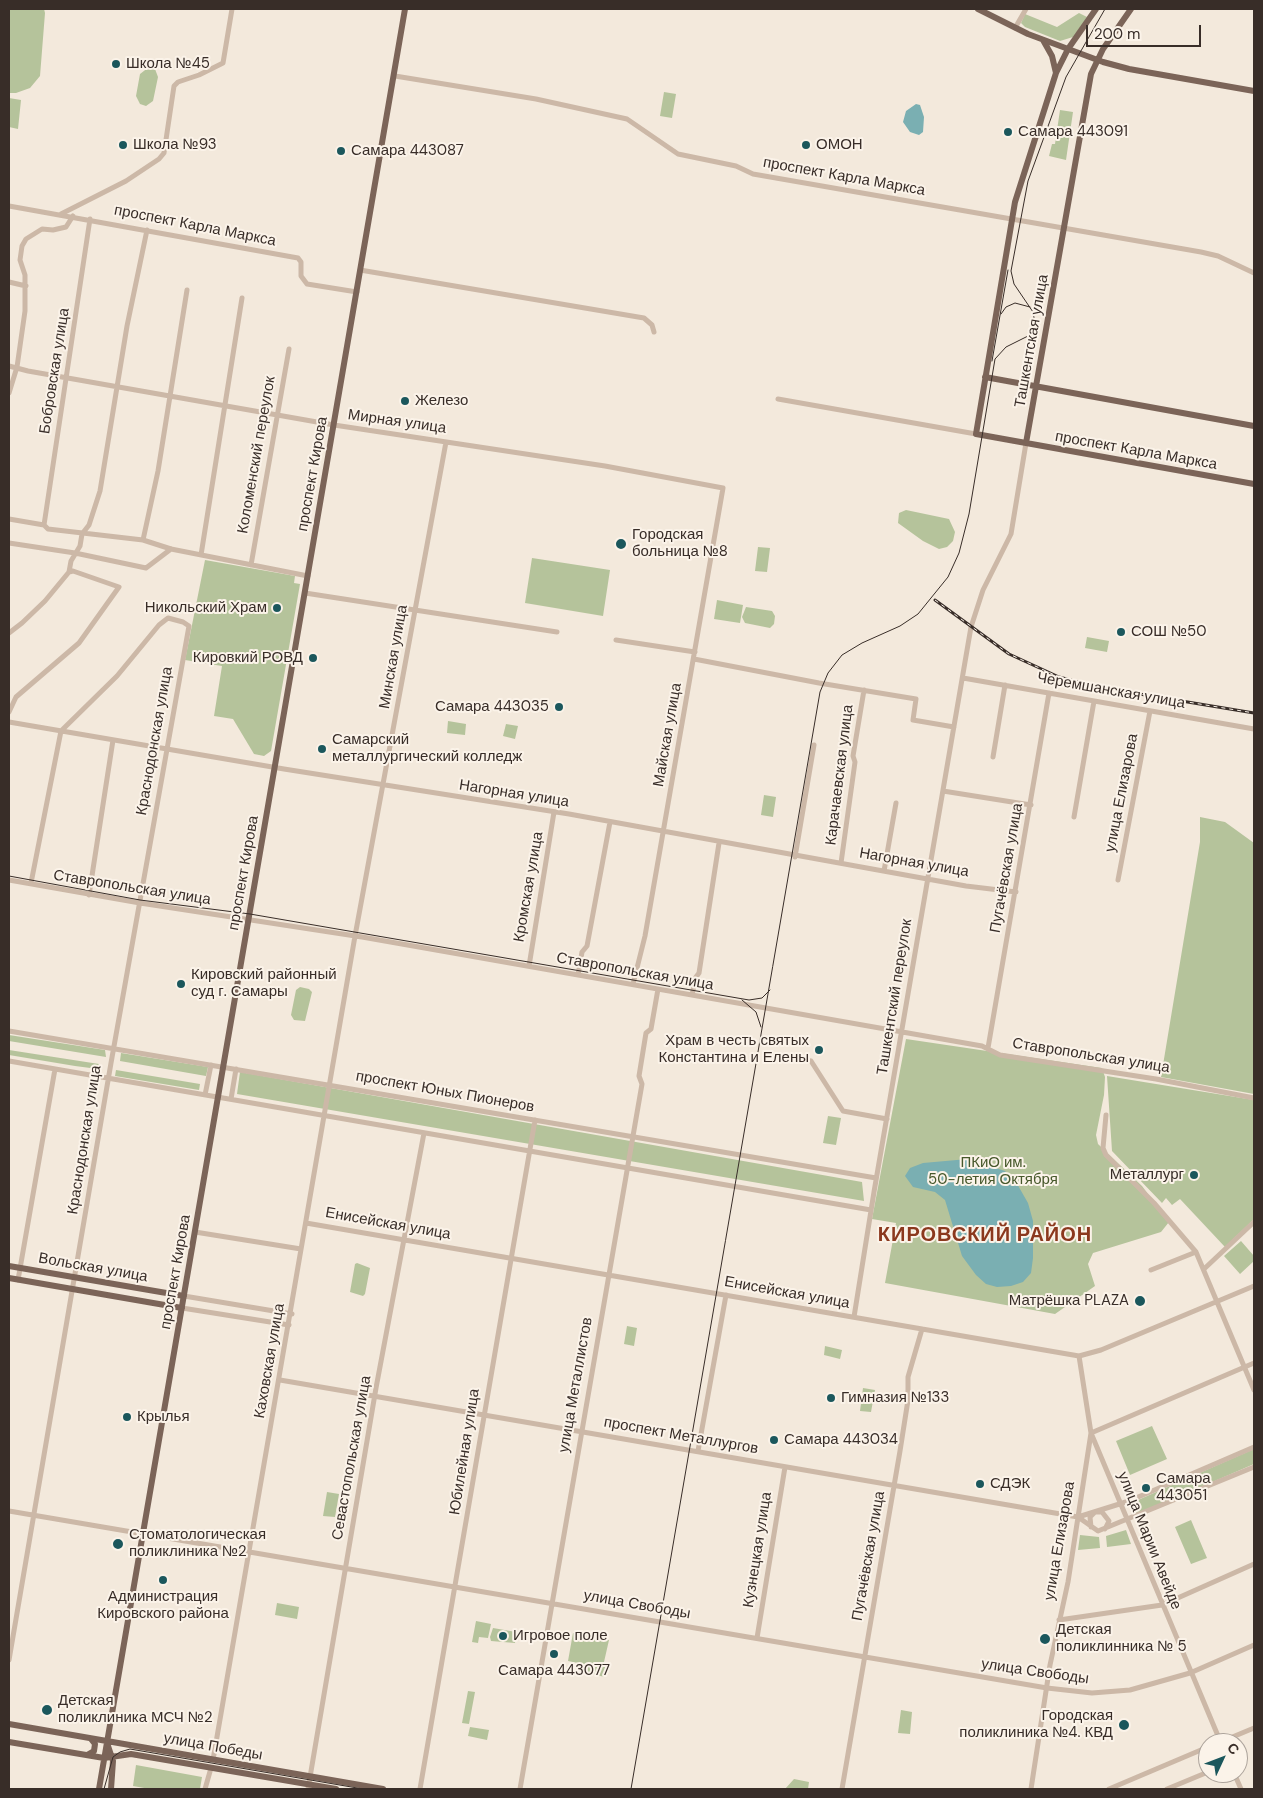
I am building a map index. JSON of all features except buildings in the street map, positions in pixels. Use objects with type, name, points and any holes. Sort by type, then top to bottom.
[{"type":"main road","name":"проспект Кирова","points":[[99,1789],[405,9]]},
{"type":"main road","points":[[978,9],[1043,40],[1128,69],[1254,91]]},
{"type":"main road","points":[[976,434],[1017,194],[1056,73],[1068,49],[1096,9]]},
{"type":"main road","name":"Ташкентская улица","points":[[1026,444],[1091,74],[1103,49],[1131,9]]},
{"type":"main road","points":[[1043,40],[1052,56],[1056,73]]},
{"type":"main road","points":[[985,377],[1254,426]]},
{"type":"main road","name":"проспект Карла Маркса","points":[[976,434],[1254,484]]},
{"type":"main road","name":"Вольская улица","points":[[9,1266],[184,1296]]},
{"type":"main road","name":"Вольская улица","points":[[9,1278],[182,1308]]},
{"type":"main road","name":"улица Победы","points":[[9,1724],[213,1760],[310,1773],[384,1789]]},
{"type":"main road","points":[[87,1755],[94,1751],[95,1742],[90,1739]]},
{"type":"main road","name":"улица Победы","points":[[9,1742],[104,1758],[131,1754],[308,1787],[336,1789]]},
{"type":"main road","points":[[107,1742],[113,1756],[114,1771],[111,1789]]},
{"type":"main road","name":"Каховская улица","points":[[211,1768],[213,1760]]},
{"type":"street","points":[[61,214],[126,181],[159,159],[164,153],[174,86],[178,82],[199,75],[223,63],[232,9]]},
{"type":"street","points":[[1015,28],[1026,9]]},
{"type":"street","name":"проспект Карла Маркса","points":[[395,76],[516,95],[627,119],[678,154],[736,166],[752,174],[1218,256],[1254,273]]},
{"type":"street","name":"проспект Карла Маркса","points":[[9,206],[90,219],[298,258],[301,262],[301,276],[307,284],[357,292]]},
{"type":"street","points":[[9,393],[17,367],[25,311],[26,286],[20,260],[22,246],[26,239],[42,229],[53,230],[66,227],[73,216]]},
{"type":"street","name":"Бобровская улица","points":[[44,525],[90,219]]},
{"type":"street","points":[[9,633],[45,601],[69,572],[71,561],[80,546],[82,534],[85,532],[100,491],[119,386],[127,326],[147,230]]},
{"type":"street","points":[[360,270],[644,318],[652,325],[654,332]]},
{"type":"street","points":[[9,282],[26,286]]},
{"type":"street","points":[[143,540],[158,471],[187,290]]},
{"type":"street","points":[[201,555],[242,298]]},
{"type":"street","name":"Коломенский переулок","points":[[251,565],[289,348]]},
{"type":"street","name":"Мирная улица","points":[[9,366],[28,372],[225,404],[334,425],[605,466],[723,488]]},
{"type":"street","name":"проспект Карла Маркса","points":[[778,399],[976,434]]},
{"type":"street","name":"Минская улица","points":[[355,936],[446,442]]},
{"type":"street","name":"Ташкентская улица","points":[[963,680],[974,614],[1011,534],[1026,444]]},
{"type":"street","name":"Майская улица","points":[[633,984],[645,936],[664,832],[723,488]]},
{"type":"street","points":[[9,519],[44,525],[48,529],[143,540],[171,549],[308,576]]},
{"type":"street","points":[[9,543],[75,553],[146,568],[171,549]]},
{"type":"street","points":[[9,712],[16,697],[79,643],[111,601],[119,587],[74,571],[69,572]]},
{"type":"street","points":[[305,593],[557,632]]},
{"type":"street","name":"Краснодонская улица","points":[[9,1660],[108,1078],[189,626],[168,618],[159,625],[117,676],[60,730]]},
{"type":"street","points":[[616,640],[695,652]]},
{"type":"street","points":[[694,659],[916,699],[913,720],[954,727]]},
{"type":"street","name":"Черемшанская улица","points":[[963,680],[1005,685],[1254,729]]},
{"type":"street","name":"Ташкентский переулок","points":[[854,1317],[876,1178],[963,680]]},
{"type":"street","points":[[993,757],[1005,685]]},
{"type":"street","name":"Карачаевская улица","points":[[841,864],[855,762],[853,756],[864,690]]},
{"type":"street","name":"Пугачёвская улица","points":[[988,1048],[1049,693]]},
{"type":"street","points":[[1074,817],[1094,701]]},
{"type":"street","name":"улица Елизарова","points":[[1118,880],[1150,711]]},
{"type":"street","name":"Нагорная улица","points":[[9,722],[275,768],[554,812],[795,857],[1016,892]]},
{"type":"street","points":[[31,884],[60,730]]},
{"type":"street","points":[[89,895],[113,740]]},
{"type":"street","points":[[795,857],[814,745]]},
{"type":"street","points":[[943,791],[1031,805]]},
{"type":"street","points":[[884,871],[896,803]]},
{"type":"street","name":"Кромская улица","points":[[528,966],[554,812]]},
{"type":"street","points":[[578,975],[582,952],[587,946],[610,822]]},
{"type":"street","points":[[692,995],[696,978],[699,974],[720,843]]},
{"type":"street","name":"Ставропольская улица","points":[[9,880],[89,895],[355,936],[633,984],[988,1048],[1000,1055],[1156,1078],[1254,1098]]},
{"type":"street","name":"Каховская улица","points":[[213,1760],[292,1314],[301,1249],[355,936]]},
{"type":"street","name":"улица Металлистов","points":[[520,1789],[642,1084],[639,1076],[646,1033],[651,1029],[658,989]]},
{"type":"street","name":"проспект Юных Пионеров","points":[[9,1031],[876,1178]]},
{"type":"street","points":[[765,1054],[811,1061],[843,1112],[887,1118]]},
{"type":"street","points":[[9,1061],[871,1210]]},
{"type":"street","points":[[205,1095],[211,1065]]},
{"type":"street","points":[[18,1280],[54,1069]]},
{"type":"street","points":[[231,1099],[236,1069]]},
{"type":"street","points":[[1106,1115],[1103,1148],[1106,1155],[1154,1203],[1196,1252],[1254,1390]]},
{"type":"street","name":"Юбилейная улица","points":[[420,1789],[535,1120]]},
{"type":"street","name":"Севастопольская улица","points":[[308,1787],[375,1396],[424,1133]]},
{"type":"street","points":[[1204,1268],[1254,1222]]},
{"type":"street","name":"Енисейская улица","points":[[306,1223],[1079,1356],[1101,1350],[1254,1286]]},
{"type":"street","points":[[195,1232],[301,1249]]},
{"type":"street","points":[[1151,1270],[1196,1252]]},
{"type":"street","points":[[698,1452],[726,1295]]},
{"type":"street","name":"Вольская улица","points":[[184,1296],[292,1314]]},
{"type":"street","name":"Вольская улица","points":[[182,1308],[290,1325]]},
{"type":"street","name":"Пугачёвская улица","points":[[842,1789],[908,1400],[908,1377],[922,1329]]},
{"type":"street","name":"улица Елизарова","points":[[1031,1789],[1091,1433],[1079,1356]]},
{"type":"street","points":[[1091,1433],[1254,1363]]},
{"type":"street","name":"проспект Металлургов","points":[[280,1380],[1078,1517],[1094,1530]]},
{"type":"street","name":"улица Марии Авейде","points":[[1091,1433],[1216,1733]]},
{"type":"street","points":[[1078,1517],[1121,1503],[1254,1447]]},
{"type":"street","name":"Кузнецкая улица","points":[[757,1638],[785,1466]]},
{"type":"street","points":[[1098,1511],[1089,1520],[1090,1525],[1094,1530],[1103,1530],[1254,1467]]},
{"type":"street","name":"улица Свободы","points":[[9,1511],[1047,1688],[1109,1693],[1156,1684],[1190,1673],[1254,1644]]},
{"type":"street","points":[[1098,1511],[1109,1521],[1103,1530]]},
{"type":"street","points":[[1059,1620],[1162,1605],[1254,1564]]},
{"type":"street","points":[[9,1616],[16,1618]]},
{"type":"street","points":[[1109,1789],[1198,1751]]},
{"type":"street","name":"Каховская улица","points":[[205,1789],[211,1768]]},
{"type":"street","points":[[1167,1789],[1198,1776]]},
{"type":"green space","points":[[9,9],[44,9],[45,13],[40,76],[30,88],[16,93],[9,93]]},
{"type":"green space","points":[[1079,13],[1087,17],[1077,32],[1073,37],[1060,41],[1025,27],[1021,23],[1025,14],[1057,27]]},
{"type":"green space","points":[[149,67],[155,69],[158,77],[153,101],[146,106],[140,104],[136,96],[140,74]]},
{"type":"green space","points":[[664,92],[676,94],[672,118],[660,116]]},
{"type":"green space","points":[[9,98],[21,100],[18,129],[9,127]]},
{"type":"green space","points":[[1060,110],[1073,112],[1066,160],[1049,156],[1052,144],[1055,144]]},
{"type":"green space","points":[[906,510],[949,519],[955,532],[953,541],[947,547],[939,549],[923,541],[898,523],[899,513]]},
{"type":"green space","points":[[758,547],[770,548],[767,572],[755,571]]},
{"type":"green space","points":[[532,558],[610,570],[603,616],[525,603]]},
{"type":"green space","points":[[205,560],[295,576],[294,583],[300,584],[271,751],[264,756],[254,754],[233,719],[214,716],[222,666],[185,660]]},
{"type":"green space","points":[[717,600],[743,605],[740,623],[714,619]]},
{"type":"green space","points":[[746,607],[772,611],[775,616],[774,624],[770,628],[745,623],[742,617]]},
{"type":"green space","points":[[1087,637],[1109,641],[1107,652],[1085,648]]},
{"type":"green space","points":[[448,721],[466,724],[465,735],[447,733]]},
{"type":"green space","points":[[506,724],[518,726],[515,739],[503,736]]},
{"type":"green space","points":[[764,795],[776,797],[773,817],[761,815]]},
{"type":"green space","points":[[1200,817],[1225,822],[1254,843],[1254,1094],[1161,1077],[1200,842]]},
{"type":"green space","points":[[300,987],[309,989],[312,992],[305,1021],[294,1020],[291,1015],[296,990]]},
{"type":"green space","points":[[9,1035],[105,1050],[106,1057],[9,1041]]},
{"type":"green space","name":"ПКиО им. 50-летия Октября","points":[[906,1039],[1102,1068],[1105,1077],[1104,1095],[1096,1135],[1098,1144],[1142,1186],[1169,1222],[1161,1232],[1093,1253],[1088,1264],[1095,1286],[1055,1314],[885,1283],[896,1223],[872,1219]]},
{"type":"green space","points":[[9,1050],[99,1064],[98,1069],[75,1066],[9,1055]]},
{"type":"green space","points":[[121,1053],[208,1067],[206,1076],[120,1061]]},
{"type":"green space","points":[[116,1070],[200,1084],[199,1090],[115,1076]]},
{"type":"green space","points":[[240,1072],[862,1182],[864,1201],[237,1094]]},
{"type":"green space","name":"Металлург","points":[[1107,1076],[1254,1100],[1254,1219],[1225,1247],[1180,1199],[1172,1205],[1166,1198],[1162,1203],[1112,1151]]},
{"type":"green space","points":[[828,1116],[841,1118],[836,1145],[823,1143]]},
{"type":"green space","points":[[1241,1241],[1254,1256],[1254,1261],[1240,1274],[1224,1256]]},
{"type":"green space","points":[[355,1264],[370,1268],[363,1296],[350,1292]]},
{"type":"green space","points":[[627,1326],[637,1328],[634,1346],[624,1344]]},
{"type":"green space","points":[[825,1346],[842,1350],[840,1359],[824,1355]]},
{"type":"green space","points":[[863,1388],[875,1390],[871,1412],[860,1411]]},
{"type":"green space","points":[[1152,1426],[1167,1459],[1130,1475],[1116,1441]]},
{"type":"green space","points":[[1254,1449],[1254,1464],[1134,1516],[1129,1504]]},
{"type":"green space","points":[[327,1492],[339,1494],[335,1517],[323,1516]]},
{"type":"green space","points":[[1191,1520],[1207,1558],[1191,1564],[1175,1527]]},
{"type":"green space","points":[[1126,1530],[1131,1544],[1107,1547],[1106,1536]]},
{"type":"green space","points":[[1080,1535],[1099,1537],[1100,1548],[1078,1550]]},
{"type":"green space","points":[[277,1603],[299,1607],[297,1619],[275,1615]]},
{"type":"green space","points":[[476,1621],[491,1624],[488,1638],[479,1637],[478,1643],[472,1642]]},
{"type":"green space","name":"Игровое поле","points":[[493,1628],[516,1632],[515,1643],[491,1641],[490,1637]]},
{"type":"green space","points":[[573,1633],[609,1640],[604,1662],[608,1663],[605,1677],[587,1673],[588,1665],[568,1661]]},
{"type":"green space","points":[[468,1691],[475,1692],[469,1724],[462,1723]]},
{"type":"green space","points":[[901,1710],[912,1712],[910,1734],[898,1733]]},
{"type":"green space","points":[[470,1727],[489,1730],[487,1740],[468,1736]]},
{"type":"green space","points":[[136,1765],[202,1777],[200,1789],[150,1789],[133,1786]]},
{"type":"green space","points":[[794,1779],[809,1782],[808,1789],[785,1789]]},
{"type":"water","points":[[916,104],[920,105],[924,117],[923,132],[919,135],[910,132],[903,122],[906,111]]},
{"type":"water","points":[[968,1159],[1005,1171],[1016,1182],[1028,1203],[1033,1221],[1033,1258],[1031,1273],[1023,1282],[1011,1286],[997,1287],[986,1284],[976,1275],[962,1256],[945,1200],[935,1192],[913,1187],[905,1176],[910,1168],[923,1163]]},
{"type":"tram line","points":[[631,1789],[820,692],[828,673],[842,655],[862,643],[900,626],[918,614],[948,577],[959,553],[969,514],[995,359],[1006,347],[1028,336],[1035,324],[1033,312],[1014,284],[1011,271],[1028,181],[1066,77],[1105,9]]},
{"type":"tram line","points":[[992,361],[1008,270]]},
{"type":"tram line","points":[[1001,314],[1006,307],[1015,303],[1030,307]]},
{"type":"tram line","points":[[9,876],[140,900],[250,914],[749,1000],[762,998],[770,990]]},
{"type":"tram line","points":[[742,1000],[756,1012],[761,1027]]},
{"type":"tram line","points":[[104,1789],[113,1757],[120,1752],[130,1749],[363,1789]]},
{"type":"railway","points":[[935,600],[1009,654],[1059,677],[1097,687],[1254,713]]},
{"type":"place","name":"Школа №45","points":[[116,64]]},
{"type":"place","name":"Самара 443091","points":[[1008,132]]},
{"type":"place","name":"Школа №93","points":[[123,145]]},
{"type":"place","name":"ОМОН","points":[[806,145]]},
{"type":"place","name":"Самара 443087","points":[[341,151]]},
{"type":"place","name":"Железо","points":[[405,401]]},
{"type":"place","name":"Городская больница №8","points":[[621,544]]},
{"type":"place","name":"Никольский Храм","points":[[277,608]]},
{"type":"place","name":"СОШ №50","points":[[1121,632]]},
{"type":"place","name":"Кировкий РОВД","points":[[313,658]]},
{"type":"place","name":"Самара 443035","points":[[559,707]]},
{"type":"place","name":"Самарский металлургический колледж","points":[[322,749]]},
{"type":"place","name":"Кировский районный суд г. Самары","points":[[181,984]]},
{"type":"place","name":"Храм в честь святых Константина и Елены","points":[[819,1050]]},
{"type":"place","name":"Металлург","points":[[1194,1175]]},
{"type":"place","name":"Матрёшка PLAZA","points":[[1140,1301]]},
{"type":"place","name":"Гимназия №133","points":[[831,1398]]},
{"type":"place","name":"Крылья","points":[[127,1417]]},
{"type":"place","name":"Самара 443034","points":[[774,1440]]},
{"type":"place","name":"СДЭК","points":[[980,1484]]},
{"type":"place","name":"Самара 443051","points":[[1146,1488]]},
{"type":"place","name":"Стоматологическая поликлиника №2","points":[[118,1544]]},
{"type":"place","name":"Администрация Кировского района","points":[[163,1580]]},
{"type":"place","name":"Игровое поле","points":[[503,1636]]},
{"type":"place","name":"Детская поликлинника № 5","points":[[1045,1639]]},
{"type":"place","name":"Самара 443077","points":[[554,1654]]},
{"type":"place","name":"Детская поликлиника МСЧ №2","points":[[47,1710]]},
{"type":"place","name":"Городская поликлиника №4. КВД","points":[[1124,1725]]},
{"type":"district","name":"КИРОВСКИЙ РАЙОН","points":[[985,1236]]}]
